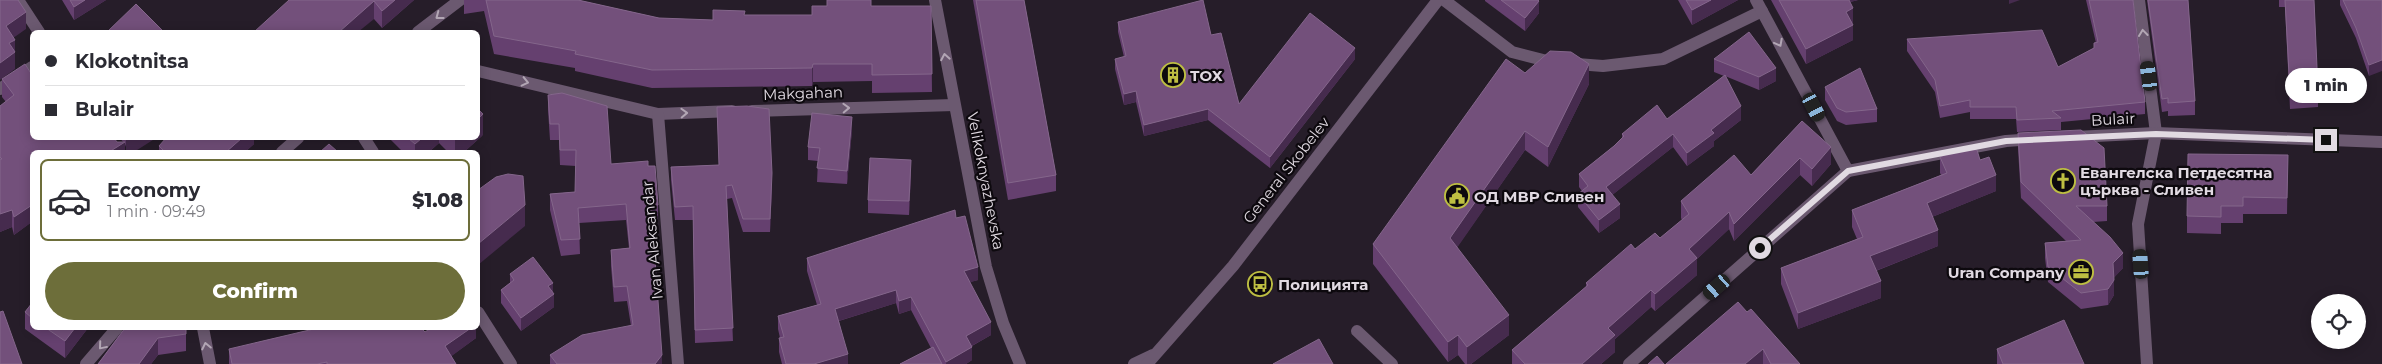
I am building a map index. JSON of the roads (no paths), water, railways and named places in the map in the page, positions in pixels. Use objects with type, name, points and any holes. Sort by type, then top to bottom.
[{"type":"street","points":[[18,0],[38,30]]},
{"type":"street","points":[[421,30],[460,0]]},
{"type":"street","name":"Velikoknyazhevska","points":[[935,0],[986,267],[1003,323],[1020,364]]},
{"type":"street","name":"General Skobelev","points":[[1151,359],[1233,266],[1438,0]]},
{"type":"street","points":[[1444,0],[1512,52],[1551,62],[1603,66],[1663,59],[1759,6],[1848,171]]},
{"type":"street","points":[[2139,0],[2156,134],[2138,224],[2147,364]]},
{"type":"street","points":[[0,89],[30,69]]},
{"type":"street","name":"Makgahan","points":[[480,71],[658,114],[954,105]]},
{"type":"street","name":"Ivan Aleksandar","points":[[658,114],[678,364]]},
{"type":"street","name":"Bulair","points":[[2062,138],[2156,134],[2382,142]]},
{"type":"street","points":[[1629,364],[1848,171],[2006,141],[2044,139]]},
{"type":"street","points":[[284,150],[296,140]]},
{"type":"street","points":[[480,315],[511,364]]},
{"type":"street","points":[[86,364],[115,330]]},
{"type":"street","points":[[203,330],[210,364]]},
{"type":"street","points":[[1357,331],[1392,364]]},
{"type":"street","points":[[1134,364],[1151,359]]},
{"type":"place","name":"ТОХ","points":[[1173,75]]},
{"type":"place","name":"Евангелска Петдесятна църква - Сливен","points":[[2063,181]]},
{"type":"place","name":"ОД МВР Сливен","points":[[1457,196]]},
{"type":"place","name":"Uran Company","points":[[2081,272]]},
{"type":"place","name":"Полицията","points":[[1260,284]]}]
